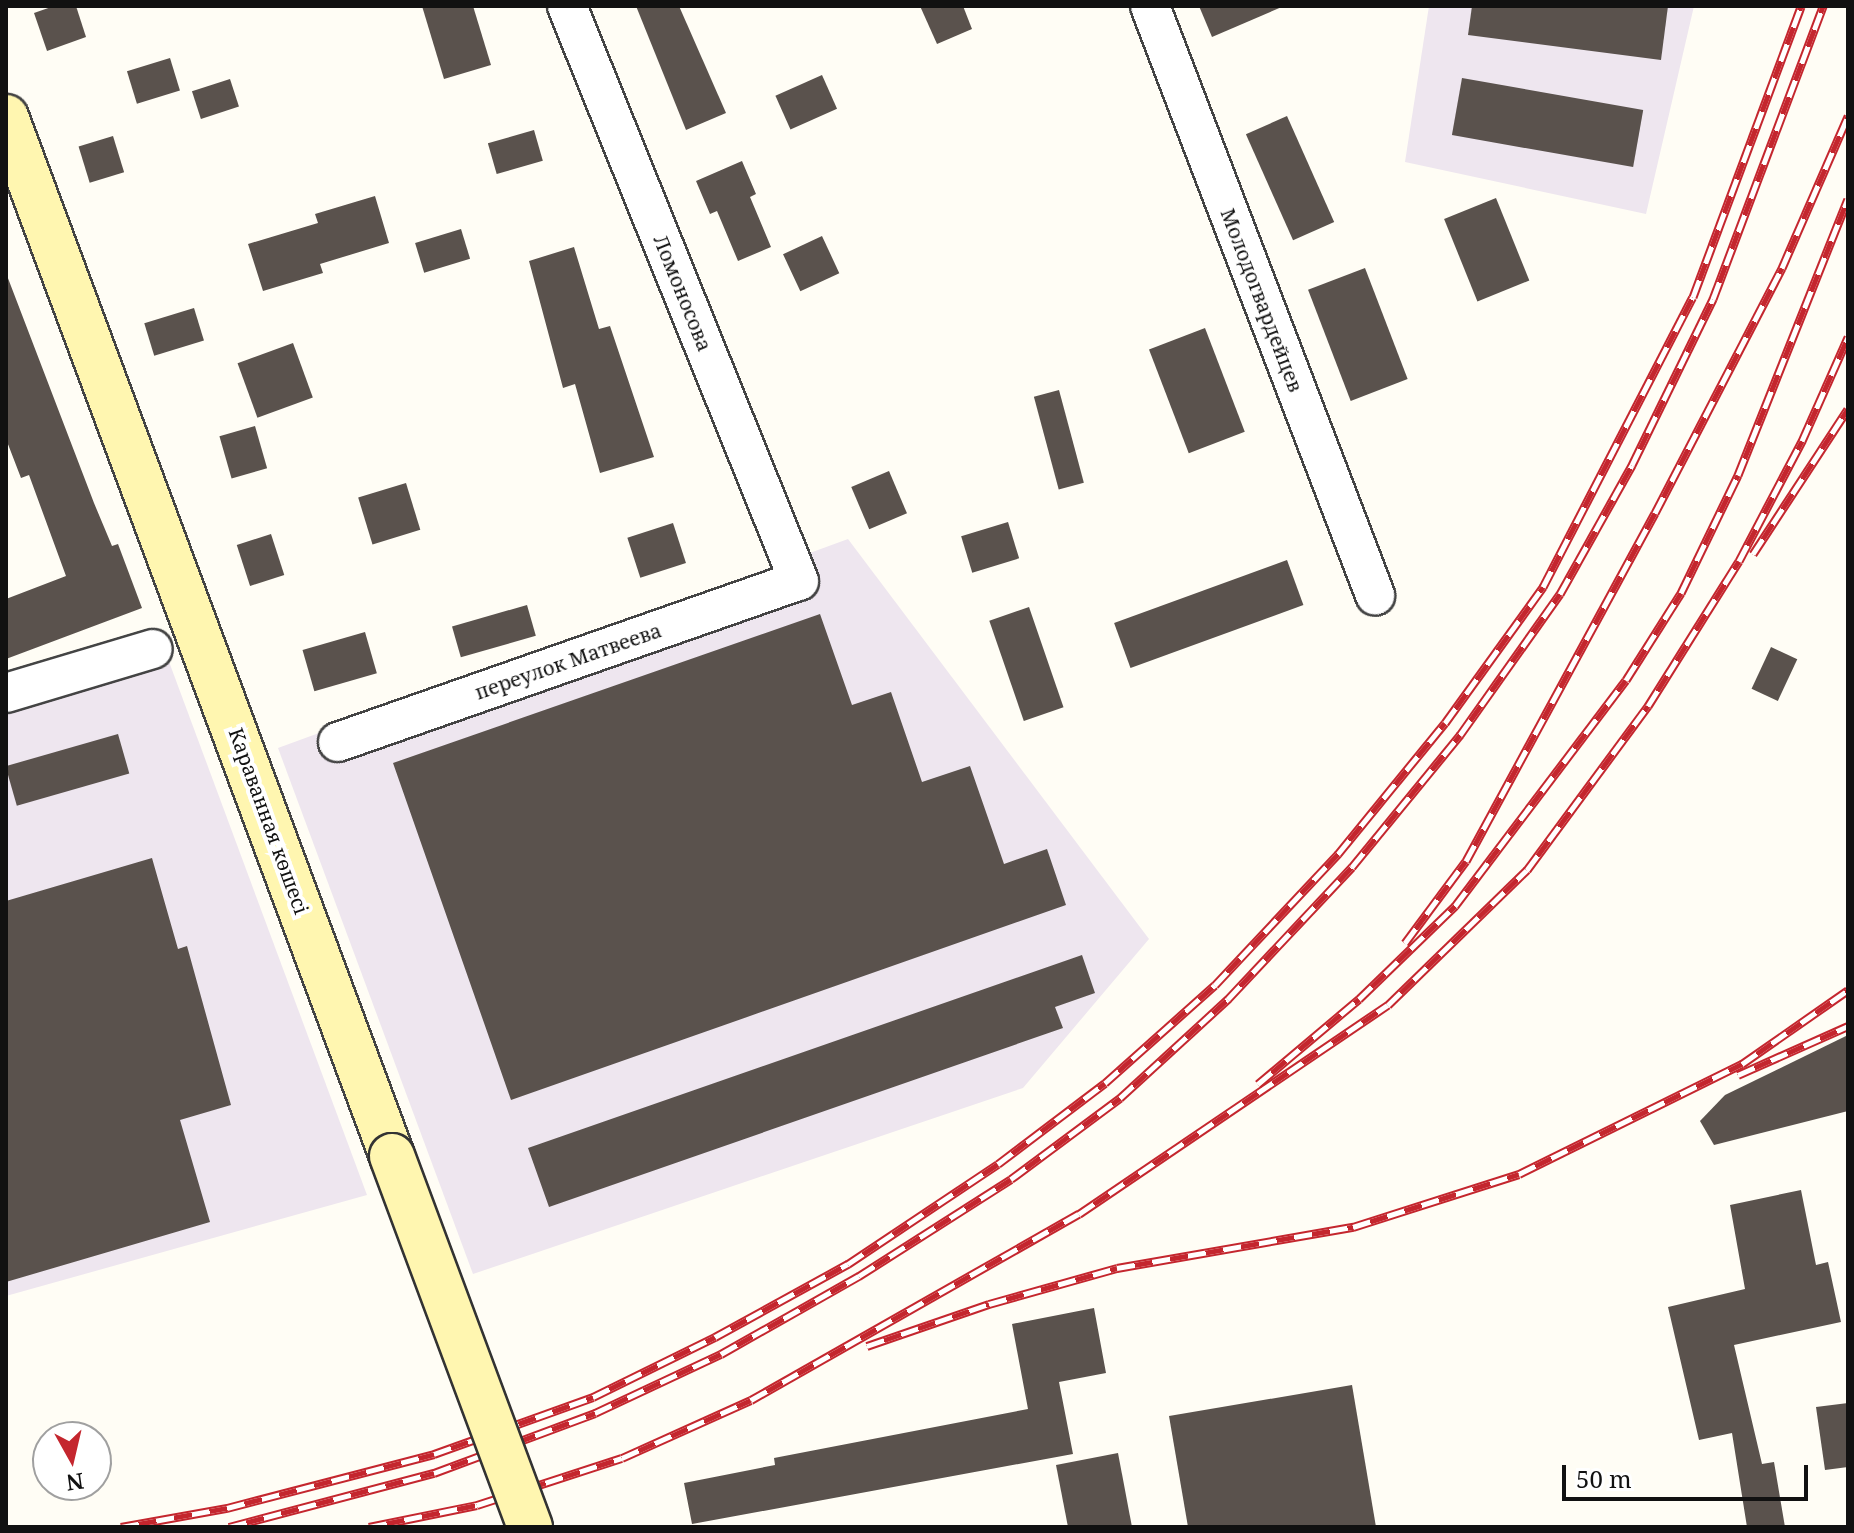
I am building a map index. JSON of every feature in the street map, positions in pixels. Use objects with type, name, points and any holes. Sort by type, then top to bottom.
[{"type":"main road","name":"Караванная көшесі","points":[[6,117],[530,1527]]},
{"type":"street","name":"Ломоносова","points":[[567,6],[799,581]]},
{"type":"street","name":"Молодогвардейцев","points":[[1150,6],[1375,595]]},
{"type":"street","name":"переулок Матвеева","points":[[338,742],[799,581]]},
{"type":"street","points":[[6,693],[153,649]]},
{"type":"shaded area","points":[[1429,6],[1694,6],[1646,214],[1405,162]]},
{"type":"shaded area","points":[[848,539],[1149,939],[1023,1088],[473,1274],[278,748]]},
{"type":"shaded area","points":[[168,659],[367,1195],[6,1296],[6,710]]},
{"type":"building","points":[[54,6],[76,6],[86,37],[47,51],[34,13]]},
{"type":"building","points":[[422,6],[473,6],[491,65],[444,79]]},
{"type":"building","points":[[636,6],[679,6],[726,113],[686,130]]},
{"type":"building","points":[[920,6],[963,6],[972,29],[937,44]]},
{"type":"building","points":[[1199,6],[1284,6],[1212,37]]},
{"type":"building","points":[[1472,6],[1668,6],[1661,60],[1468,35]]},
{"type":"building","points":[[170,58],[180,91],[137,104],[127,71]]},
{"type":"building","points":[[822,75],[837,109],[790,130],[775,96]]},
{"type":"building","points":[[1462,78],[1643,110],[1633,167],[1452,135]]},
{"type":"building","points":[[230,79],[239,107],[201,119],[192,91]]},
{"type":"building","points":[[1287,116],[1334,222],[1293,240],[1246,134]]},
{"type":"building","points":[[534,130],[543,161],[497,174],[488,143]]},
{"type":"building","points":[[113,136],[124,172],[90,183],[79,147]]},
{"type":"building","points":[[742,161],[756,194],[750,197],[771,247],[738,261],[717,211],[710,214],[696,181]]},
{"type":"building","points":[[375,196],[389,243],[320,264],[323,273],[263,291],[248,244],[318,223],[315,214]]},
{"type":"building","points":[[1496,198],[1529,281],[1477,301],[1444,219]]},
{"type":"building","points":[[461,229],[470,259],[424,273],[415,243]]},
{"type":"building","points":[[822,236],[839,273],[800,291],[783,254]]},
{"type":"building","points":[[574,247],[599,329],[610,326],[654,457],[600,473],[575,384],[563,388],[529,261]]},
{"type":"building","points":[[1365,268],[1408,379],[1351,401],[1308,290]]},
{"type":"building","points":[[6,273],[94,503],[112,546],[118,544],[142,608],[6,659],[6,599],[66,576],[29,475],[21,478],[6,439]]},
{"type":"building","points":[[194,308],[204,341],[154,356],[144,323]]},
{"type":"building","points":[[1205,328],[1245,432],[1189,453],[1149,350]]},
{"type":"building","points":[[293,343],[313,398],[257,418],[238,363]]},
{"type":"building","points":[[1059,390],[1084,483],[1059,489],[1034,397]]},
{"type":"building","points":[[255,426],[267,468],[232,478],[219,436]]},
{"type":"building","points":[[889,471],[907,513],[869,529],[851,487]]},
{"type":"building","points":[[406,483],[420,530],[373,544],[358,498]]},
{"type":"building","points":[[1008,522],[1019,558],[972,573],[961,536]]},
{"type":"building","points":[[673,523],[686,563],[640,578],[627,538]]},
{"type":"building","points":[[271,534],[284,575],[250,586],[237,545]]},
{"type":"building","points":[[1287,560],[1303,605],[1131,668],[1114,623]]},
{"type":"building","points":[[527,605],[536,636],[461,657],[452,626]]},
{"type":"building","points":[[1029,607],[1064,707],[1024,721],[989,621]]},
{"type":"building","points":[[820,614],[852,705],[891,692],[922,782],[970,766],[1004,864],[1047,849],[1066,905],[511,1100],[393,763]]},
{"type":"building","points":[[365,632],[377,673],[314,691],[303,650]]},
{"type":"building","points":[[1771,647],[1797,659],[1778,701],[1752,689]]},
{"type":"building","points":[[118,734],[129,773],[17,806],[6,766]]},
{"type":"building","points":[[152,858],[178,949],[187,946],[231,1105],[180,1120],[210,1222],[6,1282],[6,901]]},
{"type":"building","points":[[1082,955],[1095,993],[1055,1007],[1063,1028],[549,1207],[528,1148]]},
{"type":"building","points":[[1848,1035],[1848,1111],[1714,1145],[1700,1121],[1725,1095]]},
{"type":"building","points":[[1801,1190],[1816,1265],[1828,1262],[1841,1322],[1734,1345],[1762,1464],[1774,1462],[1785,1527],[1747,1527],[1732,1433],[1699,1440],[1668,1307],[1745,1289],[1730,1205]]},
{"type":"building","points":[[1094,1308],[1106,1373],[1059,1382],[1073,1454],[692,1524],[684,1483],[775,1465],[774,1458],[1028,1409],[1012,1324]]},
{"type":"building","points":[[1352,1385],[1376,1527],[1188,1527],[1169,1416]]},
{"type":"building","points":[[1848,1403],[1848,1467],[1825,1470],[1816,1407]]},
{"type":"building","points":[[1118,1453],[1132,1527],[1068,1527],[1056,1465]]},
{"type":"railway","points":[[121,1527],[227,1508],[434,1454],[593,1397],[715,1337],[848,1264],[998,1164],[1105,1083],[1215,985],[1338,854],[1445,723],[1543,587],[1693,297],[1801,6]]},
{"type":"railway","points":[[229,1527],[434,1473],[595,1413],[721,1354],[859,1276],[1011,1179],[1120,1098],[1228,999],[1352,867],[1460,735],[1560,594],[1632,465],[1713,299],[1823,6]]},
{"type":"railway","points":[[1405,943],[1466,861],[1655,513],[1782,268],[1848,116]]},
{"type":"railway","points":[[1258,1084],[1359,999],[1455,906],[1626,680],[1681,593],[1738,475],[1848,199]]},
{"type":"railway","points":[[369,1527],[477,1505],[622,1458],[751,1400],[1079,1214],[1388,1005],[1527,870],[1648,706],[1739,561],[1802,441],[1848,337]]},
{"type":"railway","points":[[1753,554],[1848,409]]},
{"type":"railway","points":[[867,1346],[989,1304],[1117,1268],[1353,1227],[1519,1174],[1742,1064],[1848,990]]},
{"type":"railway","points":[[1738,1075],[1848,1026]]}]
